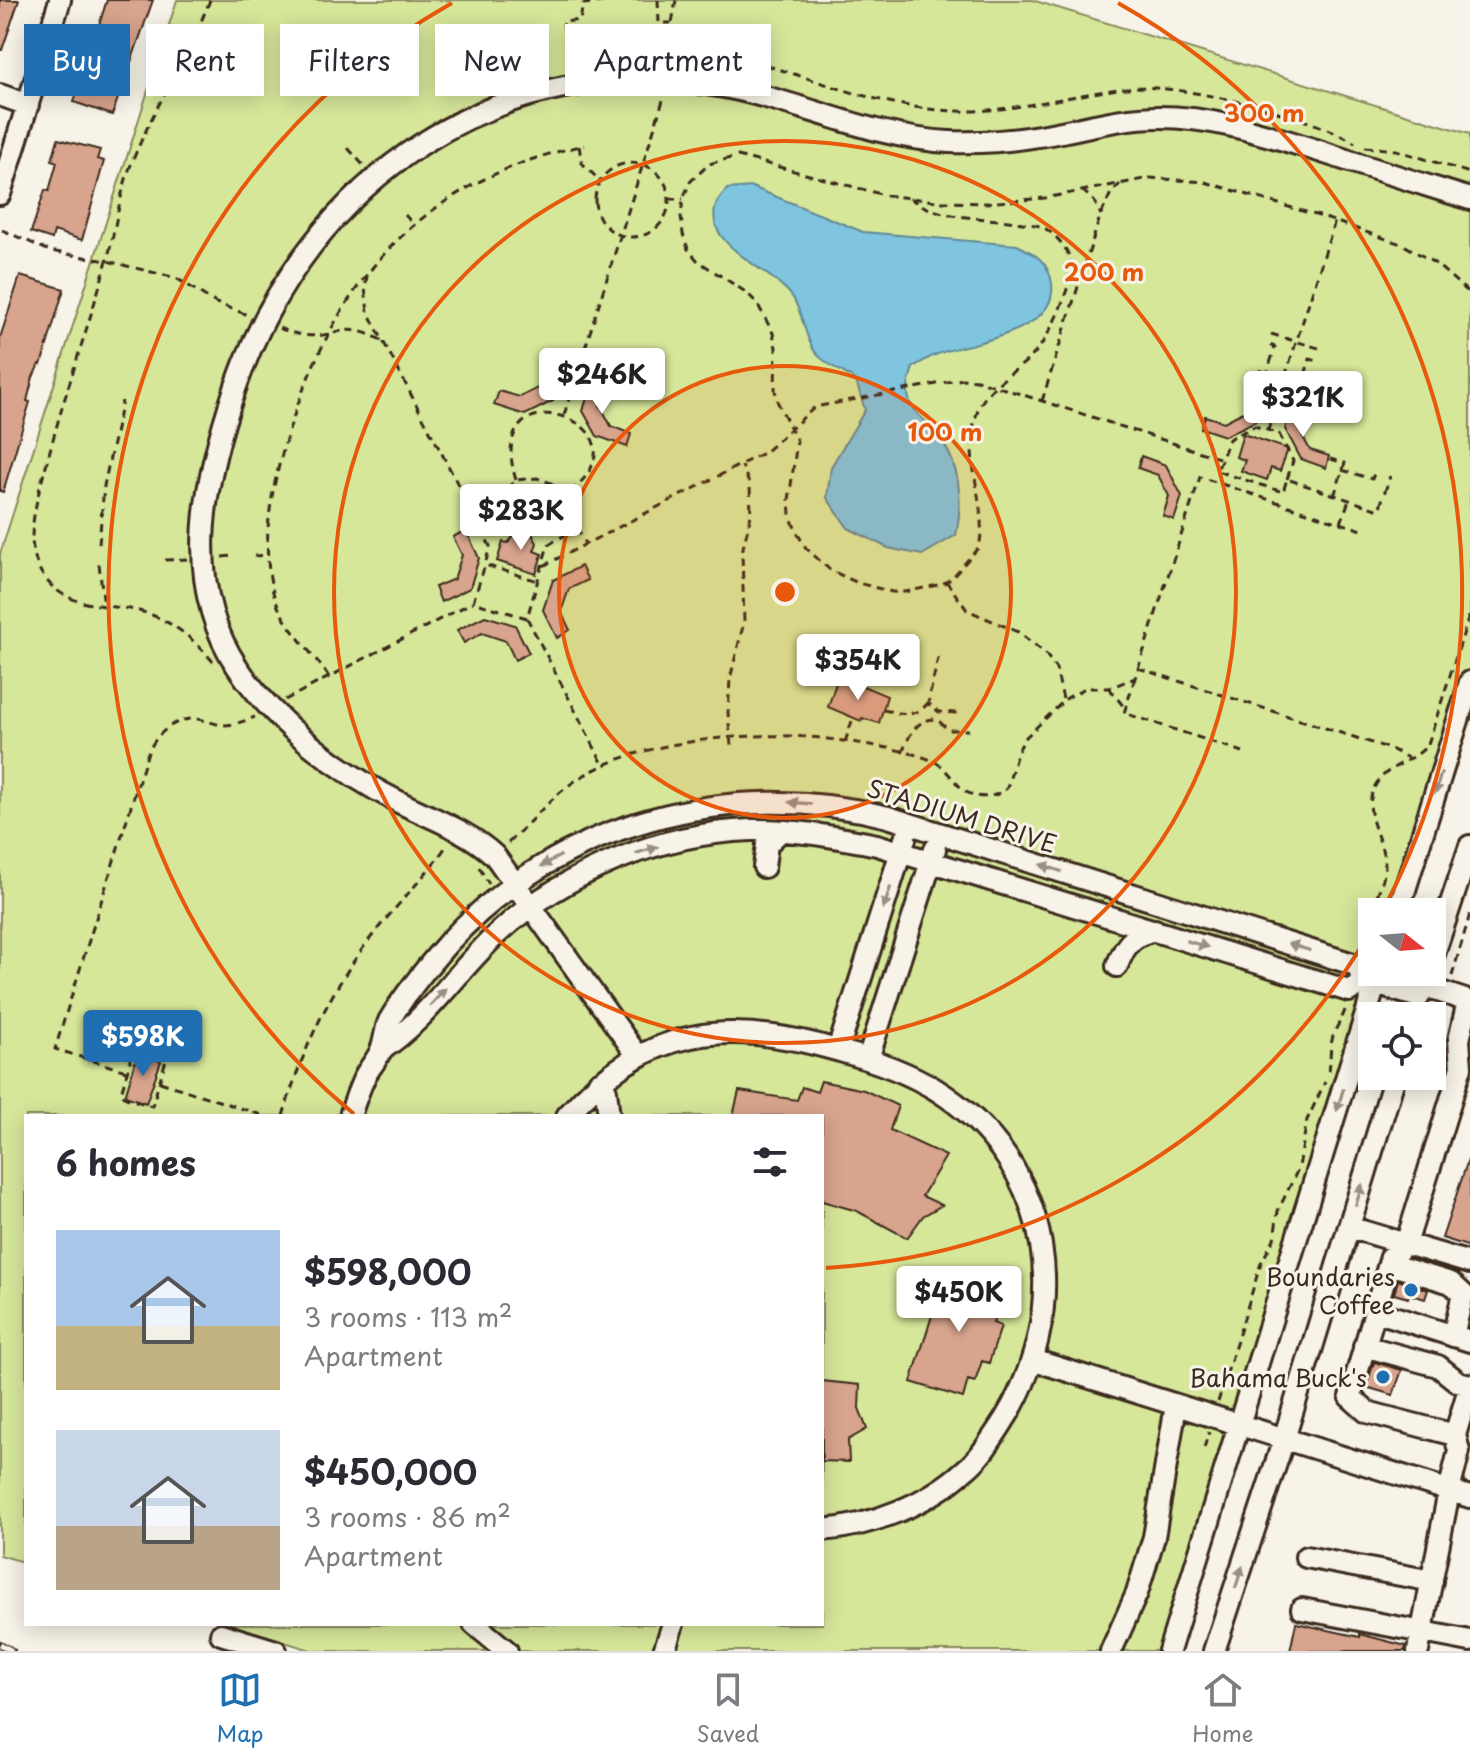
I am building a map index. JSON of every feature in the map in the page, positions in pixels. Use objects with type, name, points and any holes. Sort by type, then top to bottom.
[{"type":"street","points":[[0,194],[60,0]]},
{"type":"street","points":[[637,1055],[495,856],[470,835],[356,778],[290,725],[235,664],[218,631],[204,583],[204,526],[213,467],[237,384],[253,344],[283,286],[312,243],[351,198],[396,160],[449,127],[521,97],[587,82],[645,80],[733,89],[873,129],[948,142],[1011,140],[1133,118],[1204,120],[1254,131],[1470,199]]},
{"type":"street","points":[[0,95],[28,105]]},
{"type":"street","points":[[1402,898],[1470,682]]},
{"type":"street","name":"STADIUM DRIVE","points":[[351,1114],[366,1074],[381,1050],[388,1024],[436,957],[478,913],[551,860],[613,831],[660,815],[709,806],[763,802],[851,808],[940,833],[1358,976]]},
{"type":"street","points":[[838,1050],[910,824]]},
{"type":"street","name":"STADIUM DRIVE","points":[[381,1050],[405,1035],[480,951],[532,906],[586,873],[650,849],[731,831],[828,835],[901,852],[1155,930],[1358,976]]},
{"type":"street","points":[[764,867],[767,844],[781,831]]},
{"type":"street","points":[[868,1059],[940,833]]},
{"type":"street","points":[[1446,921],[1470,846]]},
{"type":"street","points":[[1117,966],[1130,941],[1142,933],[1155,930]]},
{"type":"street","points":[[1169,1651],[1238,1424],[1363,986]]},
{"type":"street","name":"STADIUM DRIVE","points":[[1432,986],[1469,998]]},
{"type":"street","points":[[1455,1435],[1367,1412],[1350,1397],[1391,1257],[1406,1244],[1461,1067],[1459,1040],[1466,1028],[1469,998]]},
{"type":"street","points":[[569,1114],[599,1082],[637,1055],[696,1035],[742,1032],[786,1037],[838,1050],[868,1059],[934,1088],[972,1117],[1000,1149],[1025,1191],[1039,1234],[1046,1279],[1043,1321],[1033,1360],[1015,1403],[987,1446],[965,1471],[928,1496],[885,1516],[824,1530]]},
{"type":"street","points":[[599,1082],[606,1091],[609,1114]]},
{"type":"street","points":[[1214,1651],[1284,1439],[1391,1090]]},
{"type":"street","points":[[1349,1227],[1470,1263]]},
{"type":"street","points":[[1375,1311],[1462,1338],[1463,1294],[1451,1283],[1389,1264]]},
{"type":"street","points":[[1364,1346],[1438,1366],[1458,1382],[1470,1385],[1455,1435],[1459,1451],[1420,1641]]},
{"type":"street","points":[[1033,1360],[1470,1497]]},
{"type":"street","points":[[1111,1651],[1137,1593],[1154,1537],[1176,1405]]},
{"type":"street","points":[[1306,1557],[1432,1581]]},
{"type":"street","points":[[1302,1609],[1420,1641],[1470,1641]]},
{"type":"street","points":[[476,1626],[507,1651]]},
{"type":"street","points":[[664,1651],[672,1626]]},
{"type":"street","points":[[221,1634],[276,1651]]},
{"type":"path","points":[[210,0],[130,169],[107,261],[64,393],[39,494],[32,541],[41,572],[60,593],[84,605],[132,609],[167,622],[200,647],[221,674]]},
{"type":"path","points":[[658,0],[659,23],[671,23],[676,0]]},
{"type":"path","points":[[565,37],[563,22],[580,20],[583,4],[603,2]]},
{"type":"path","points":[[771,69],[873,99],[950,112],[1004,110],[1143,87],[1225,99],[1326,128],[1360,146],[1396,150],[1470,173]]},
{"type":"path","points":[[564,415],[664,96]]},
{"type":"path","points":[[329,677],[280,611],[271,582],[268,555],[270,510],[284,449],[298,401],[329,333],[367,273],[414,225],[455,194],[494,173],[544,154],[585,145]]},
{"type":"path","points":[[579,146],[582,163],[600,181]]},
{"type":"path","points":[[348,148],[367,170]]},
{"type":"path","points":[[910,198],[918,204],[958,216],[1040,226],[1055,237],[1066,251],[1071,262],[1070,274],[1044,342],[981,400],[971,447],[979,509],[979,547],[946,581],[905,592],[877,590],[830,570],[818,561],[796,531],[789,500],[797,441],[778,403],[775,390],[776,348],[766,317],[747,293],[708,270],[688,249],[681,216],[683,199],[698,172],[719,160],[738,156],[858,189],[910,198],[986,203],[1045,198],[1150,178],[1205,182],[1335,221],[1414,250],[1436,264],[1470,294]]},
{"type":"path","points":[[619,165],[643,165],[661,178],[668,199],[666,212],[654,229],[642,235],[621,235],[608,228],[599,216],[595,202],[600,181],[619,165]]},
{"type":"path","points":[[1042,401],[1101,215],[1111,193],[1122,182]]},
{"type":"path","points":[[1082,190],[1094,201],[1101,215]]},
{"type":"path","points":[[668,199],[683,199]]},
{"type":"path","points":[[405,215],[414,225]]},
{"type":"path","points":[[1268,430],[1335,221]]},
{"type":"path","points":[[2,230],[50,251],[176,278],[216,303],[255,318]]},
{"type":"path","points":[[367,273],[366,303],[383,341],[490,546],[473,602]]},
{"type":"path","points":[[274,326],[302,335],[355,330],[383,341]]},
{"type":"path","points":[[1271,334],[1322,349]]},
{"type":"path","points":[[1266,377],[1275,347],[1267,344]]},
{"type":"path","points":[[1301,388],[1310,359],[1318,361]]},
{"type":"path","points":[[1255,389],[1259,375],[1307,390],[1302,406]]},
{"type":"path","points":[[543,566],[765,452],[815,407],[963,379],[995,386],[1222,459]]},
{"type":"path","points":[[99,544],[104,486],[122,401]]},
{"type":"path","points":[[516,480],[510,455],[518,429],[541,415],[564,415],[589,434],[594,452],[585,480],[564,496]]},
{"type":"path","points":[[1255,426],[1268,430],[1279,434],[1293,461],[1283,492],[1217,471],[1229,439],[1255,426]]},
{"type":"path","points":[[1330,459],[1345,463],[1334,496]]},
{"type":"path","points":[[731,745],[730,679],[744,622],[742,552],[751,515],[750,486],[742,465]]},
{"type":"path","points":[[1342,470],[1372,479],[1375,471]]},
{"type":"path","points":[[1287,479],[1379,510],[1390,476]]},
{"type":"path","points":[[1243,752],[1124,713],[1200,477],[1365,531]]},
{"type":"path","points":[[471,509],[516,480],[545,480],[564,496],[585,544]]},
{"type":"path","points":[[1341,523],[1349,500]]},
{"type":"path","points":[[577,528],[548,545],[527,618],[603,764]]},
{"type":"path","points":[[254,556],[268,555]]},
{"type":"path","points":[[213,558],[234,556]]},
{"type":"path","points":[[165,560],[196,558]]},
{"type":"path","points":[[99,564],[104,606]]},
{"type":"path","points":[[485,565],[538,581]]},
{"type":"path","points":[[946,581],[967,610],[1018,632],[1045,653],[1056,669],[1063,701]]},
{"type":"path","points":[[282,701],[473,602],[527,618]]},
{"type":"path","points":[[1376,898],[1385,873],[1380,842],[1371,816],[1370,803],[1376,784],[1387,771],[1423,751],[1428,744],[1470,613]]},
{"type":"path","points":[[883,710],[912,715],[922,710],[928,703],[938,658]]},
{"type":"path","points":[[1138,668],[1391,749],[1409,759]]},
{"type":"path","points":[[503,847],[557,794],[603,764],[665,748],[730,737],[801,736],[902,753],[936,763],[973,795],[993,796],[1007,788],[1017,753],[1025,738],[1063,701],[1085,688],[1109,688],[1135,678]]},
{"type":"path","points":[[1109,688],[1125,709]]},
{"type":"path","points":[[928,703],[939,712],[957,713]]},
{"type":"path","points":[[922,710],[925,720]]},
{"type":"path","points":[[126,1071],[55,1049],[147,755],[157,736],[176,723],[196,719],[223,725],[235,724],[265,711]]},
{"type":"path","points":[[845,742],[853,718]]},
{"type":"path","points":[[902,753],[914,729],[925,720],[937,719],[948,730],[969,730]]},
{"type":"path","points":[[284,1114],[307,1045],[338,984],[371,938],[448,844]]},
{"type":"path","points":[[477,865],[491,888]]},
{"type":"path","points":[[1446,981],[1450,980],[1470,914]]},
{"type":"path","points":[[1204,1448],[1261,1263],[1274,1239],[1278,1211],[1299,1167],[1307,1120],[1328,1077],[1334,1031],[1361,986]]},
{"type":"path","points":[[133,1051],[160,1055],[166,1062],[160,1082],[152,1106],[126,1098],[121,1093],[133,1051]]},
{"type":"path","points":[[160,1082],[259,1114]]},
{"type":"green space","points":[[177,0],[1032,0],[1470,134],[1470,668],[1399,898],[1358,898],[1358,986],[1368,986],[1363,1002],[1358,1002],[1358,1019],[1168,1651],[314,1651],[232,1626],[824,1626],[824,1114],[24,1114],[24,1562],[0,1555],[0,554],[146,96],[264,96],[264,24],[169,24]]},
{"type":"water","points":[[752,187],[863,232],[1017,245],[1036,255],[1048,270],[1052,284],[1050,300],[1042,313],[1028,324],[992,339],[937,354],[913,367],[908,389],[910,403],[949,452],[958,478],[960,506],[956,535],[922,555],[888,548],[848,528],[827,498],[831,467],[865,410],[856,381],[815,352],[791,295],[741,256],[719,233],[714,220],[716,205],[727,189]]},
{"type":"building","points":[[0,0],[19,0],[2,50],[0,50]]},
{"type":"building","points":[[107,0],[153,0],[130,65],[130,24],[99,24]]},
{"type":"building","points":[[76,96],[119,96],[112,115],[74,102]]},
{"type":"building","points":[[58,139],[100,150],[97,159],[104,161],[82,240],[54,231],[52,239],[31,232],[45,190],[49,191],[57,162],[52,160]]},
{"type":"building","points":[[20,276],[64,289],[41,365],[33,377],[27,401],[30,402],[3,492],[0,491],[0,338]]},
{"type":"building","points":[[548,366],[562,370],[553,401],[525,415],[494,405],[499,391],[520,397],[542,386]]},
{"type":"building","points":[[1260,370],[1271,374],[1256,421],[1225,436],[1201,428],[1205,416],[1224,422],[1247,410]]},
{"type":"building","points":[[593,379],[607,383],[600,405],[611,426],[631,434],[627,447],[597,436],[583,411]]},
{"type":"building","points":[[1293,404],[1304,407],[1298,428],[1310,450],[1329,456],[1326,468],[1301,459],[1285,429]]},
{"type":"building","points":[[1243,434],[1288,449],[1280,471],[1271,468],[1267,480],[1241,471],[1245,460],[1236,457]]},
{"type":"building","points":[[1141,456],[1166,465],[1182,496],[1174,520],[1163,516],[1169,496],[1158,475],[1138,468]]},
{"type":"building","points":[[466,530],[479,558],[470,588],[441,602],[435,587],[454,579],[462,555],[453,537]]},
{"type":"building","points":[[519,530],[531,532],[537,543],[534,551],[542,554],[536,574],[497,561],[503,542],[508,543]]},
{"type":"building","points":[[581,566],[588,580],[569,589],[561,612],[570,630],[557,638],[543,610],[553,580]]},
{"type":"building","points":[[485,616],[515,625],[529,653],[515,660],[506,641],[482,633],[464,643],[457,630]]},
{"type":"building","points":[[837,680],[855,686],[856,683],[887,696],[879,723],[862,718],[861,721],[828,707]]},
{"type":"building","points":[[138,1053],[161,1061],[146,1103],[125,1096]]},
{"type":"building","points":[[821,1081],[864,1090],[898,1106],[890,1130],[946,1156],[922,1196],[942,1205],[923,1216],[907,1238],[857,1211],[824,1202],[824,1114],[733,1114],[739,1091],[797,1100],[802,1087],[817,1092]]},
{"type":"building","points":[[1470,1160],[1470,1247],[1442,1238]]},
{"type":"building","points":[[947,1268],[1000,1285],[995,1301],[1000,1302],[993,1323],[1001,1326],[989,1363],[982,1361],[975,1382],[968,1380],[963,1398],[911,1382]]},
{"type":"building","name":"Boundaries Coffee","points":[[1398,1280],[1428,1290],[1425,1299],[1394,1294]]},
{"type":"building","name":"Bahama Buck's","points":[[1374,1362],[1402,1370],[1393,1395],[1366,1387]]},
{"type":"building","points":[[824,1381],[860,1385],[859,1408],[867,1429],[848,1440],[849,1462],[824,1461]]},
{"type":"building","points":[[1296,1623],[1360,1637],[1360,1634],[1406,1646],[1405,1651],[1290,1651]]},
{"type":"railway","points":[[0,1644],[12,1651]]},
{"type":"place","name":"Boundaries Coffee","points":[[1411,1290]]},
{"type":"place","name":"Bahama Buck's","points":[[1383,1377]]}]
